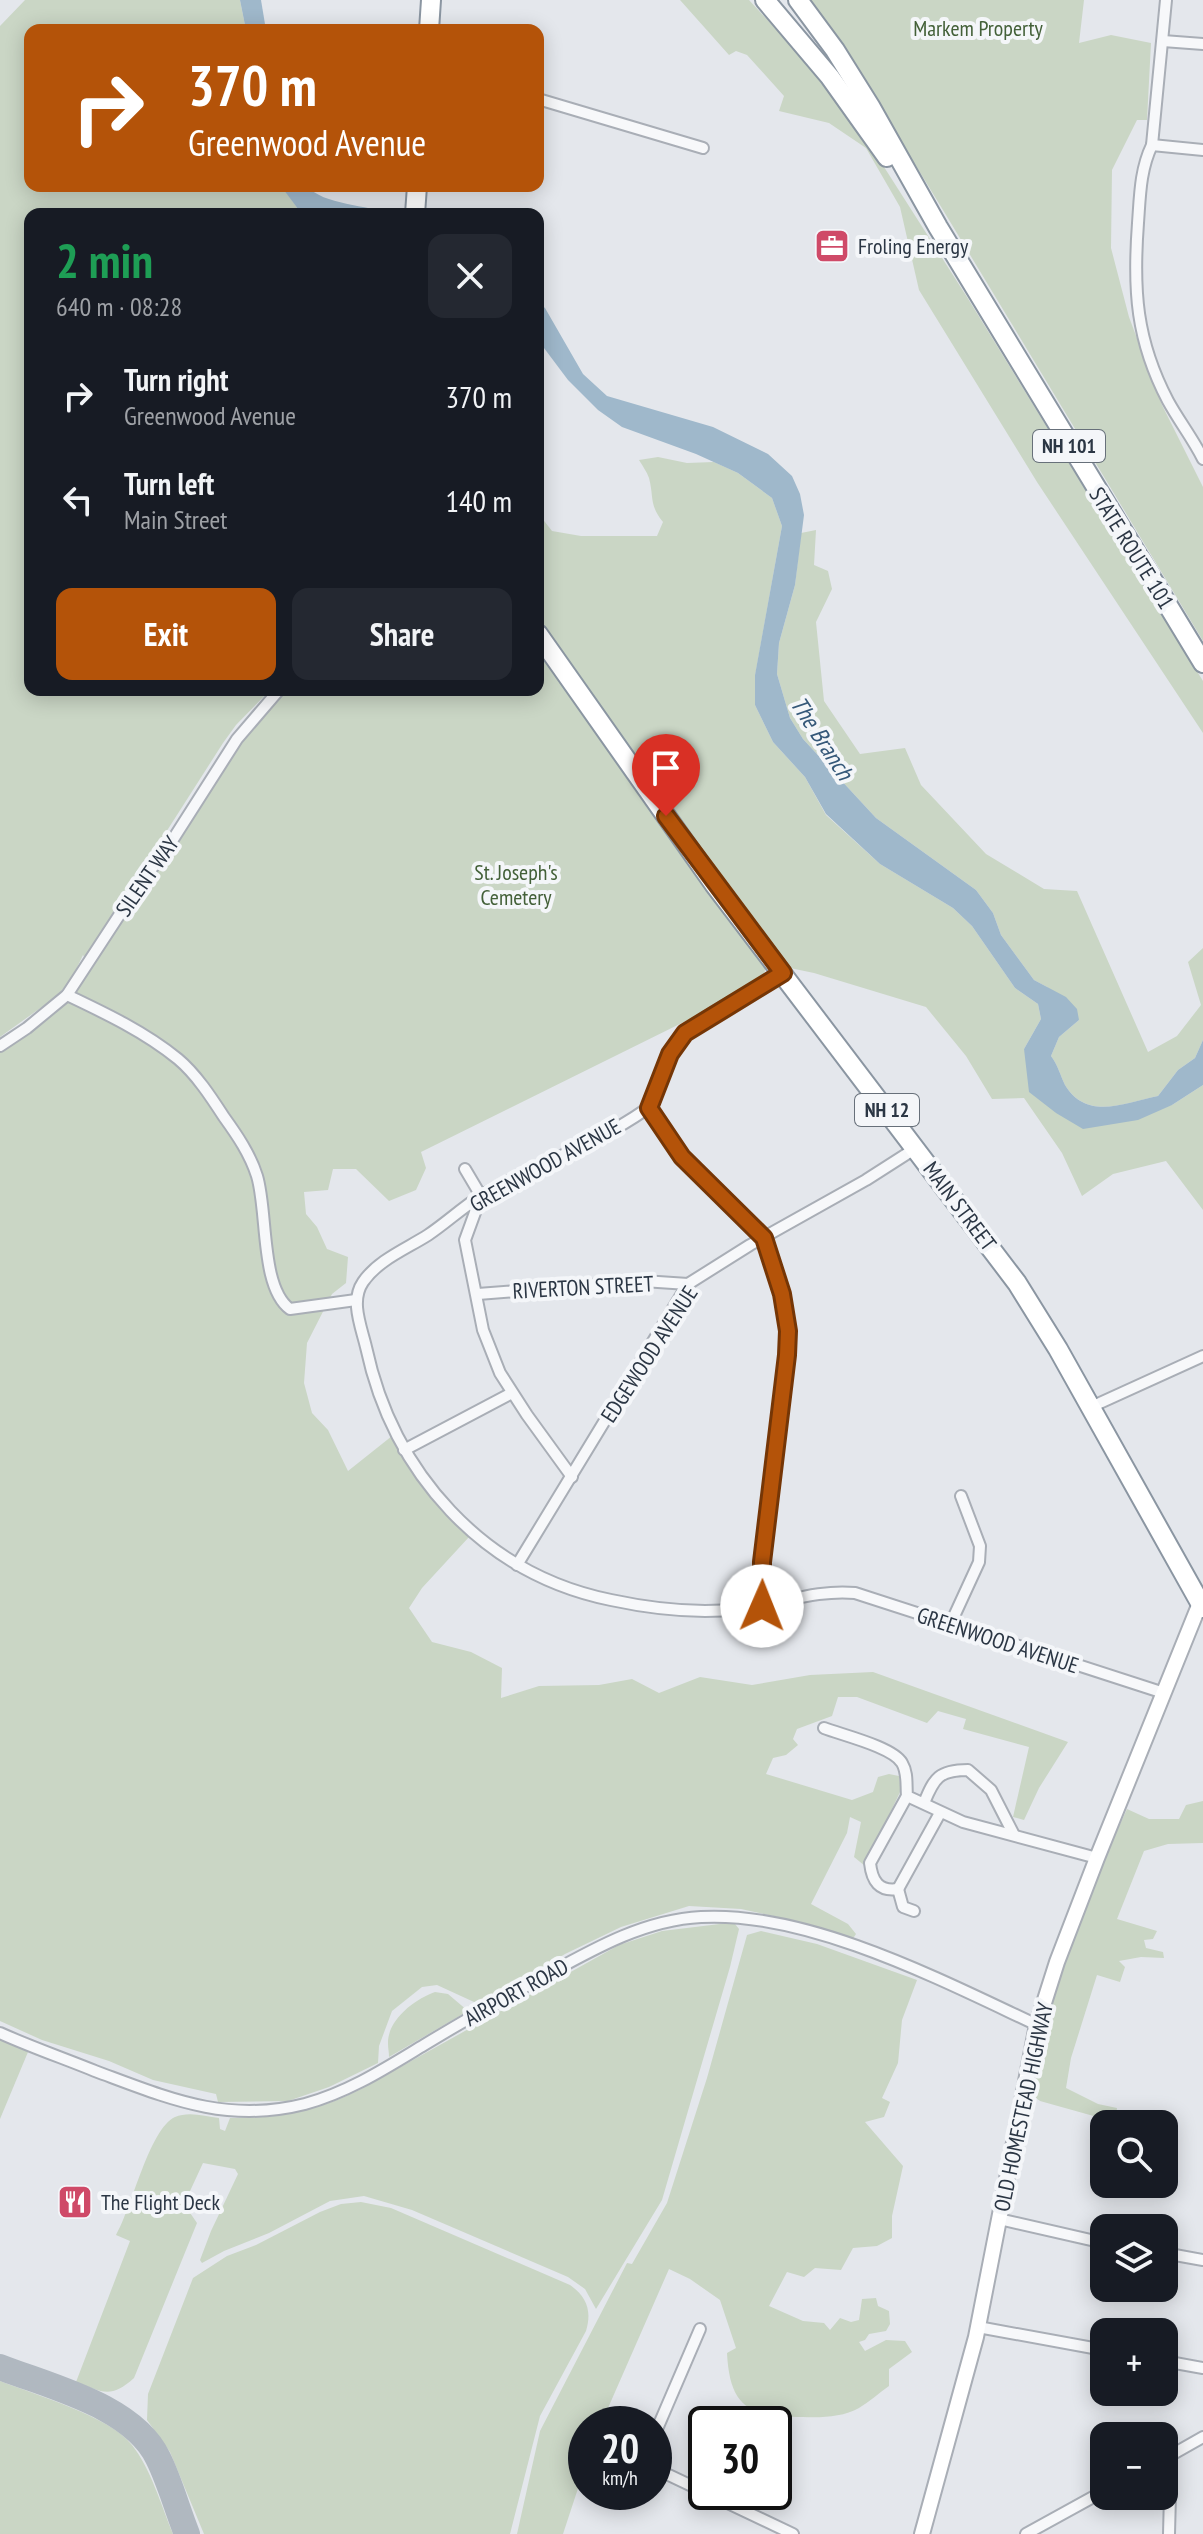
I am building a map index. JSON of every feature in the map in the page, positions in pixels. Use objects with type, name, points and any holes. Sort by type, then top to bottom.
[{"type":"highway","points":[[429,24],[431,0]]},
{"type":"highway","name":"STATE ROUTE 101","points":[[765,0],[830,77],[938,227]]},
{"type":"highway","name":"STATE ROUTE 101","points":[[798,0],[863,93],[938,227],[1203,663]]},
{"type":"highway","name":"MAIN STREET","points":[[544,643],[714,884],[1017,1283],[1091,1407],[1202,1606]]},
{"type":"main road","name":"OLD HOMESTEAD HIGHWAY","points":[[922,2534],[978,2327],[1037,2025],[1097,1858],[1202,1606]]},
{"type":"street","points":[[1166,0],[1152,145],[1142,176],[1135,259],[1138,318],[1146,350],[1168,401],[1203,459]]},
{"type":"street","points":[[1163,41],[1203,44]]},
{"type":"street","points":[[544,101],[703,148]]},
{"type":"street","points":[[1152,145],[1203,150]]},
{"type":"street","name":"SILENT WAY","points":[[0,1046],[67,995],[237,739],[274,696]]},
{"type":"street","points":[[762,1606],[762,1562],[788,1331],[782,1294],[764,1238],[682,1157],[649,1108],[670,1054],[685,1033],[783,973]]},
{"type":"street","points":[[67,995],[123,1022],[179,1060],[240,1139],[257,1176],[272,1286],[282,1303],[290,1309],[356,1300]]},
{"type":"street","name":"GREENWOOD AVENUE","points":[[649,1108],[481,1196],[429,1235],[383,1263],[361,1284],[356,1300],[369,1362],[404,1450],[428,1484],[472,1532],[517,1565],[574,1591],[658,1609],[714,1610],[762,1606],[839,1592],[855,1593],[1164,1693]]},
{"type":"street","name":"EDGEWOOD AVENUE","points":[[517,1565],[688,1284],[916,1148]]},
{"type":"street","points":[[465,1169],[481,1196],[465,1240],[483,1330],[500,1373],[512,1393],[572,1477]]},
{"type":"street","name":"RIVERTON STREET","points":[[478,1294],[643,1281],[688,1284]]},
{"type":"street","points":[[1091,1407],[1203,1356]]},
{"type":"street","points":[[404,1450],[512,1393]]},
{"type":"street","points":[[950,1625],[979,1562],[980,1546],[961,1496]]},
{"type":"street","points":[[824,1728],[892,1753],[901,1761],[906,1774],[907,1796],[870,1863],[876,1885],[888,1891],[898,1889]]},
{"type":"street","points":[[924,1803],[932,1781],[940,1775],[968,1770],[991,1790],[1014,1835]]},
{"type":"street","points":[[907,1796],[963,1822],[1097,1858]]},
{"type":"street","points":[[914,1911],[903,1907],[898,1889],[940,1813]]},
{"type":"street","name":"AIRPORT ROAD","points":[[0,2033],[189,2105],[224,2111],[276,2110],[307,2103],[366,2080],[598,1946],[649,1926],[702,1917],[745,1918],[794,1926],[943,1981],[1037,2025]]},
{"type":"street","points":[[999,2219],[1090,2240]]},
{"type":"street","points":[[1178,2256],[1203,2260]]},
{"type":"street","points":[[978,2327],[1090,2347]]},
{"type":"street","points":[[667,2406],[700,2329]]},
{"type":"street","points":[[1178,2364],[1203,2368]]},
{"type":"street","points":[[1178,2451],[1203,2437]]},
{"type":"street","points":[[672,2477],[793,2534]]},
{"type":"street","points":[[1026,2534],[1090,2499]]},
{"type":"street","points":[[1168,2510],[1169,2534]]},
{"type":"green space","points":[[25,0],[240,0],[245,24],[24,24],[24,192],[286,192],[297,208],[24,208],[24,696],[264,696],[223,743],[85,959],[83,955],[70,982],[53,999],[0,1037],[0,26]]},
{"type":"green space","points":[[680,0],[749,0],[808,64],[870,145],[1203,681],[1203,733],[1037,482],[919,290],[900,207],[866,148],[829,123],[779,111],[784,96],[747,55],[736,51],[729,55]]},
{"type":"green space","name":"Markem Property","points":[[811,0],[1084,0],[1079,43],[1111,35],[1151,43],[1147,120],[1137,120],[1112,170],[1111,248],[1129,317],[1162,405],[1203,487],[1203,641],[943,210],[839,40]]},
{"type":"green space","name":"St. Joseph's Cemetery","points":[[658,457],[687,463],[714,462],[738,473],[772,498],[782,526],[755,676],[755,705],[773,742],[805,777],[826,815],[880,864],[953,908],[972,926],[1015,988],[1038,1004],[1041,1019],[1024,1049],[1056,1113],[1172,1105],[1203,1085],[1203,1210],[1166,1161],[1113,1174],[1082,1196],[1062,1153],[1024,1098],[992,1099],[966,1056],[926,1007],[814,973],[766,963],[764,976],[706,1011],[421,1152],[426,1168],[416,1190],[389,1201],[356,1169],[333,1169],[328,1190],[304,1192],[306,1214],[317,1227],[327,1249],[348,1257],[346,1283],[332,1294],[307,1343],[304,1383],[312,1413],[328,1430],[348,1471],[392,1436],[408,1463],[469,1537],[422,1588],[409,1608],[432,1642],[471,1652],[502,1668],[501,1698],[539,1686],[599,1685],[632,1679],[659,1693],[700,1677],[752,1685],[810,1675],[873,1672],[1068,1742],[1039,1788],[1024,1820],[1013,1817],[1029,1747],[963,1729],[966,1719],[938,1711],[927,1723],[857,1697],[838,1697],[832,1716],[797,1729],[793,1739],[798,1745],[786,1755],[773,1758],[766,1774],[852,1800],[873,1792],[878,1777],[889,1774],[899,1776],[901,1790],[865,1866],[854,1857],[861,1822],[850,1817],[847,1833],[811,1904],[848,1924],[856,1934],[852,1940],[741,1909],[689,1906],[621,1927],[565,1954],[493,1998],[474,2002],[437,1985],[422,1987],[392,2011],[379,2046],[378,2063],[329,2087],[288,2101],[218,2102],[216,2094],[153,2080],[109,2061],[42,2040],[0,2021],[0,1052],[46,1020],[85,979],[240,740],[279,696],[544,696],[544,521],[552,531],[581,536],[657,536],[663,522],[654,506],[648,476],[639,460]]},
{"type":"green space","points":[[816,530],[814,565],[828,571],[832,589],[816,622],[824,701],[860,754],[905,748],[921,785],[986,854],[1044,889],[1077,891],[1148,1052],[1177,1036],[1201,1005],[1188,962],[1203,948],[1203,1040],[1195,1058],[1178,1070],[1158,1096],[1107,1107],[1084,1103],[1074,1096],[1051,1056],[1059,1037],[1079,1020],[1047,987],[1034,980],[1001,935],[993,913],[976,890],[876,818],[803,739],[790,718],[777,674],[779,643],[795,585],[801,533]]},
{"type":"green space","points":[[1203,1801],[1203,1843],[1168,1844],[1144,1851],[1117,1919],[1157,1931],[1153,1939],[1144,1940],[1146,1948],[1163,1952],[1164,1958],[1141,1957],[1119,1961],[1125,1967],[1120,1982],[1097,1975],[1071,2058],[1066,2088],[1117,2110],[1090,2110],[1090,2115],[1040,2101],[1031,2094],[1051,2001],[1099,1870],[1127,1809],[1149,1819],[1179,1819],[1186,1805]]},
{"type":"green space","points":[[735,1924],[739,1929],[730,1967],[662,2200],[596,2309],[585,2289],[568,2277],[412,2210],[364,2196],[330,2201],[202,2263],[200,2260],[211,2231],[238,2174],[235,2169],[203,2163],[184,2204],[197,2223],[134,2378],[119,2389],[106,2392],[76,2382],[130,2241],[116,2235],[149,2152],[166,2124],[175,2117],[191,2114],[219,2118],[220,2129],[225,2131],[230,2118],[281,2115],[329,2103],[361,2089],[619,1945],[662,1931]]},
{"type":"green space","points":[[761,1931],[817,1944],[917,1980],[902,2020],[898,2063],[882,2098],[890,2102],[884,2117],[865,2122],[903,2166],[892,2216],[892,2238],[877,2246],[853,2248],[841,2270],[815,2268],[804,2277],[787,2272],[769,2306],[803,2321],[824,2323],[830,2330],[840,2318],[851,2322],[859,2320],[862,2299],[876,2298],[878,2306],[889,2311],[890,2324],[886,2331],[869,2334],[859,2342],[865,2351],[886,2340],[905,2341],[912,2352],[889,2369],[889,2386],[853,2411],[817,2417],[792,2416],[792,2406],[747,2406],[733,2387],[729,2372],[727,2353],[736,2348],[720,2300],[669,2269],[609,2406],[568,2406],[568,2510],[571,2510],[563,2534],[517,2534],[540,2431],[627,2263],[632,2264],[667,2203],[707,2078],[747,1935]]},
{"type":"green space","points":[[435,1992],[448,1994],[468,2011],[389,2057],[389,2035],[397,2019],[411,2005]]},
{"type":"green space","points":[[0,2038],[28,2052],[0,2119]]},
{"type":"green space","points":[[361,2202],[391,2208],[570,2285],[581,2294],[587,2305],[586,2331],[540,2416],[510,2534],[204,2534],[170,2452],[147,2420],[148,2394],[193,2278],[227,2256],[256,2245],[320,2212],[341,2204]]},
{"type":"green space","points":[[0,2381],[90,2416],[121,2434],[145,2465],[173,2534],[0,2534]]},
{"type":"water","points":[[240,0],[261,0],[265,24],[245,24]]},
{"type":"water","points":[[285,192],[314,192],[335,201],[367,208],[297,208]]},
{"type":"water","points":[[544,307],[583,374],[607,396],[713,427],[768,454],[792,476],[804,515],[795,585],[779,643],[777,674],[790,718],[803,739],[876,818],[976,890],[993,913],[1001,935],[1034,980],[1066,997],[1077,1009],[1079,1020],[1059,1037],[1051,1056],[1074,1096],[1084,1103],[1107,1107],[1158,1096],[1178,1070],[1195,1058],[1203,1040],[1203,1085],[1172,1105],[1138,1120],[1083,1129],[1029,1092],[1024,1049],[1041,1019],[1038,1004],[1015,988],[972,926],[953,908],[880,864],[826,814],[805,777],[773,742],[755,705],[755,675],[782,526],[772,498],[738,473],[622,427],[598,410],[568,380],[544,348]]},
{"type":"taxiway","points":[[0,2367],[89,2400],[130,2425],[146,2440],[158,2458],[187,2534]]},
{"type":"place","name":"Froling Energy","points":[[832,246]]},
{"type":"place","name":"The Flight Deck","points":[[75,2202]]},
{"type":"route","points":[[666,816],[783,973],[685,1033],[670,1054],[649,1108],[682,1157],[764,1238],[782,1294],[788,1331],[787,1355],[762,1562],[762,1606]]},
{"type":"water label","name":"The Branch","points":[[822,738]]}]
